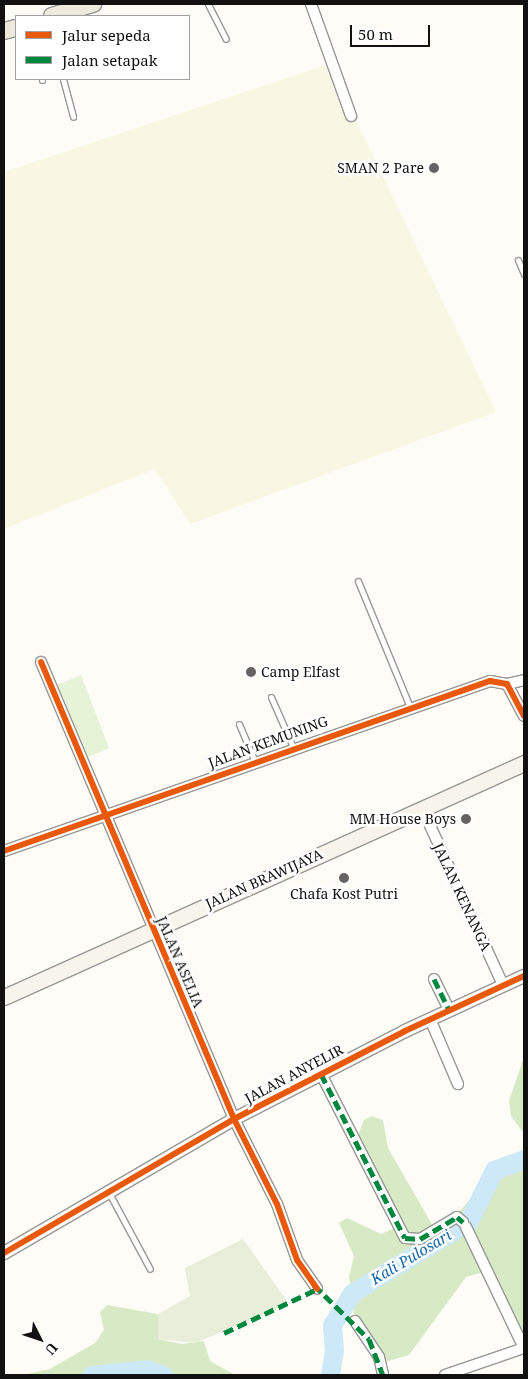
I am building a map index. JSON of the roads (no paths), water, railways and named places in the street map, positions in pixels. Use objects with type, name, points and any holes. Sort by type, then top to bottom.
[{"type":"main road","points":[[55,15],[93,4]]},
{"type":"main road","name":"JALAN BRAWIJAYA","points":[[4,997],[151,929],[524,763]]},
{"type":"street","points":[[311,4],[351,116]]},
{"type":"street","name":"JALAN ASELIA","points":[[41,662],[106,813],[151,929],[234,1120],[277,1204],[297,1260],[318,1289]]},
{"type":"street","name":"JALAN KEMUNING","points":[[4,851],[254,760],[410,707],[490,681],[507,684],[524,680]]},
{"type":"street","points":[[507,684],[524,716]]},
{"type":"street","name":"JALAN KENANGA","points":[[422,808],[503,985]]},
{"type":"street","name":"JALAN ANYELIR","points":[[4,1254],[234,1120],[430,1019],[524,976]]},
{"type":"street","points":[[434,979],[450,1010]]},
{"type":"street","points":[[430,1019],[458,1084]]},
{"type":"street","points":[[321,1074],[405,1238],[420,1239],[457,1218],[465,1225],[524,1348],[445,1375]]},
{"type":"street","points":[[355,1321],[379,1357],[383,1375]]},
{"type":"lane","points":[[208,4],[226,38]]},
{"type":"lane","points":[[63,80],[73,117]]},
{"type":"lane","points":[[518,260],[524,274]]},
{"type":"lane","points":[[358,581],[410,707]]},
{"type":"lane","points":[[271,696],[293,747]]},
{"type":"lane","points":[[240,724],[254,760]]},
{"type":"lane","points":[[108,1192],[150,1269]]},
{"type":"waterway","name":"Kali Pulosari","points":[[330,1375],[334,1350],[332,1325],[352,1293],[468,1222],[494,1170],[524,1159]]},
{"type":"waterway","name":"Kali Pulosari","points":[[92,1375],[146,1369],[163,1375]]},
{"type":"place","name":"SMAN 2 Pare","points":[[434,168]]},
{"type":"place","name":"Camp Elfast","points":[[251,672]]},
{"type":"place","name":"MM House Boys","points":[[466,819]]},
{"type":"place","name":"Chafa Kost Putri","points":[[344,878]]}]
